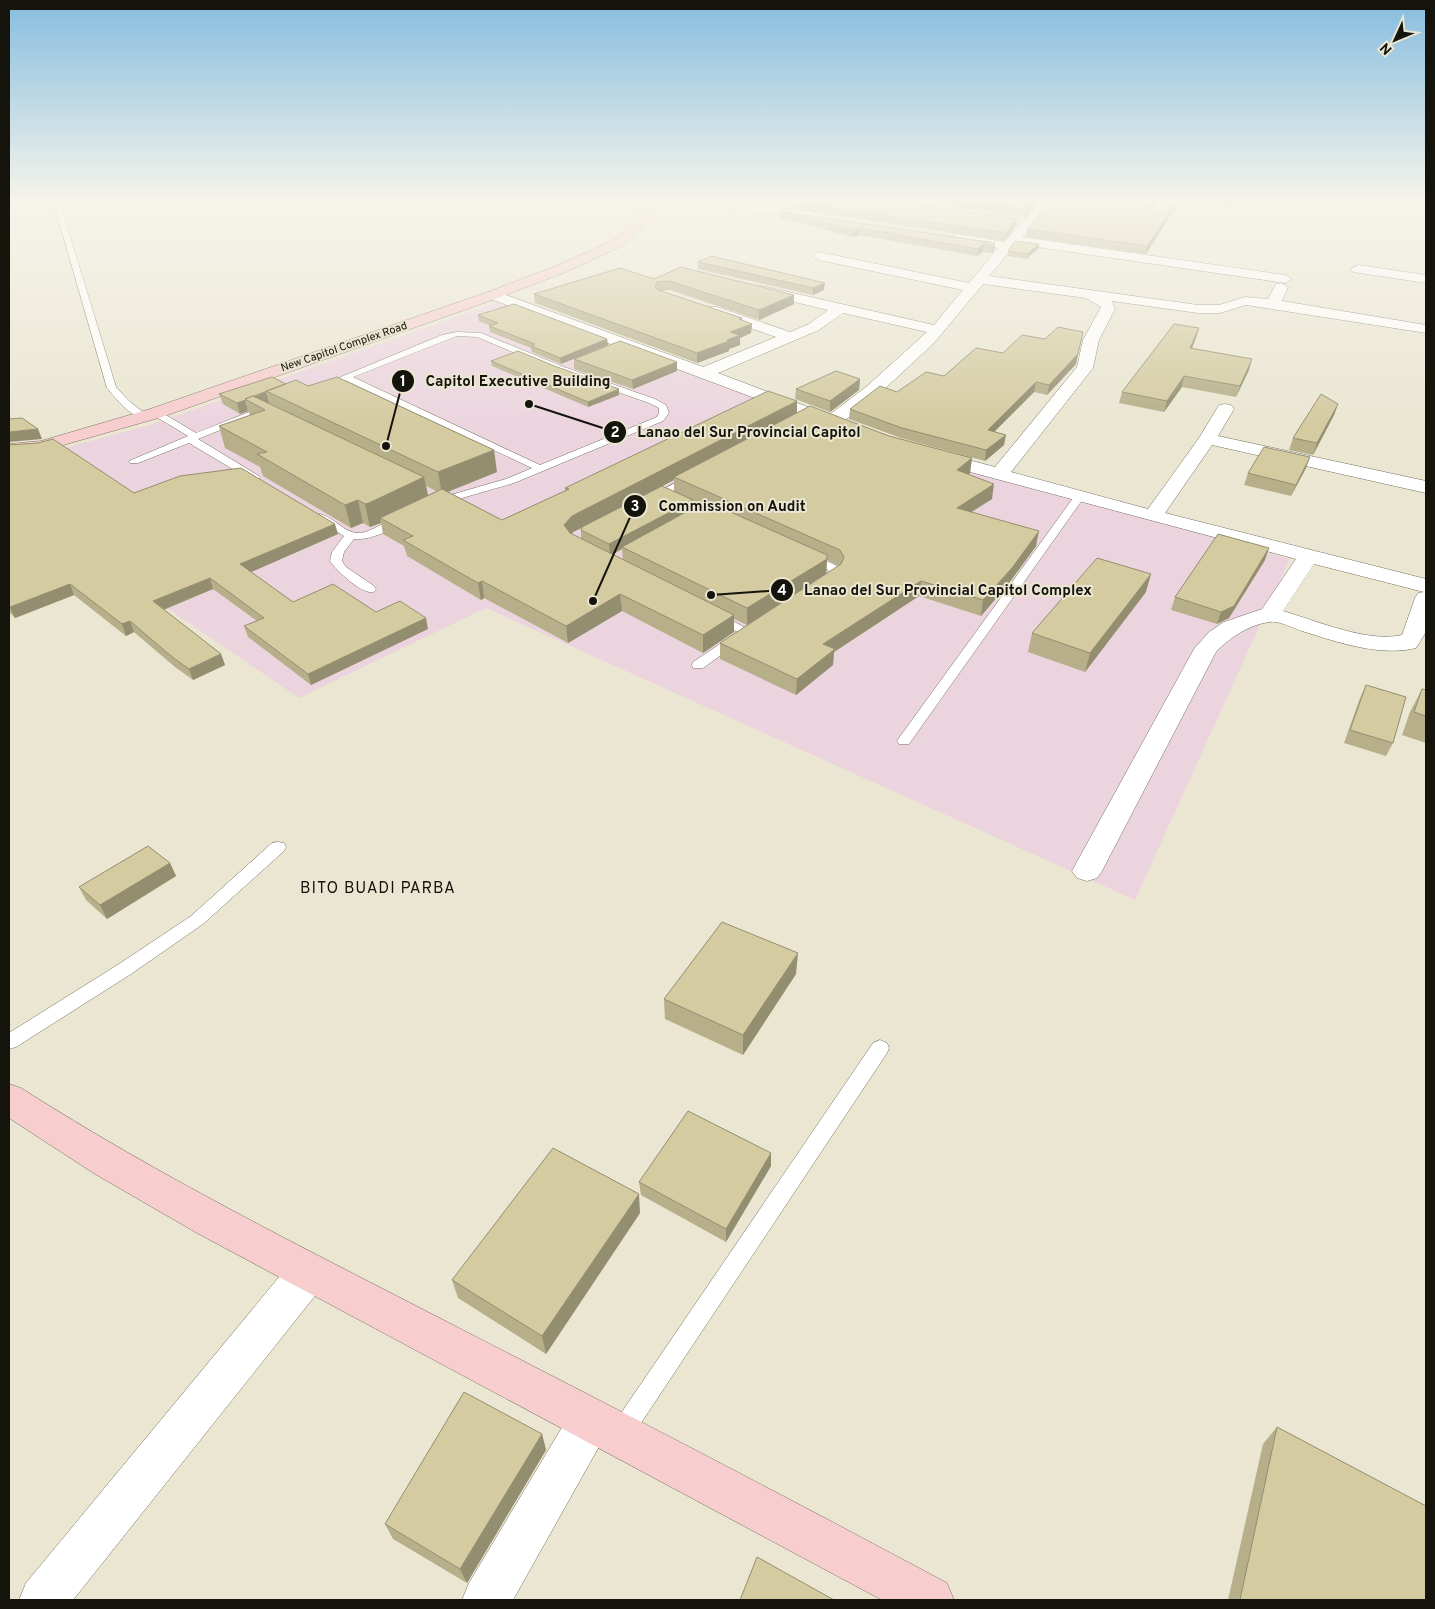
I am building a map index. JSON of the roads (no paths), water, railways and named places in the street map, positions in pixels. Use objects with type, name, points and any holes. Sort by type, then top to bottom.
[{"type":"main road","name":"New Capitol Complex Road","points":[[9,450],[42,446],[150,415],[492,295],[543,275]]},
{"type":"main road","points":[[9,1099],[69,1140],[244,1239],[605,1426],[930,1600]]},
{"type":"street","points":[[931,275],[977,283],[1198,309],[1220,309],[1245,301],[1273,304],[1426,329]]},
{"type":"street","points":[[830,422],[872,391],[929,340],[984,275]]},
{"type":"street","points":[[1255,275],[1285,279]]},
{"type":"street","points":[[1273,304],[1287,275]]},
{"type":"street","points":[[1396,275],[1426,280]]},
{"type":"street","points":[[746,286],[937,330]]},
{"type":"street","points":[[492,295],[620,345],[702,373],[858,432]]},
{"type":"street","points":[[999,474],[1085,368],[1091,340],[1108,309],[1108,306],[1091,295]]},
{"type":"street","points":[[700,307],[791,337]]},
{"type":"street","points":[[702,373],[814,327],[840,308]]},
{"type":"street","points":[[1153,516],[1225,409]]},
{"type":"street","points":[[1207,438],[1426,487]]},
{"type":"street","points":[[919,452],[1153,516],[1426,586]]},
{"type":"street","points":[[1270,614],[1308,556]]},
{"type":"street","points":[[1086,871],[1206,649],[1217,637],[1232,628],[1270,614],[1371,642],[1408,643],[1413,637],[1426,598]]},
{"type":"street","points":[[42,1600],[308,1273]]},
{"type":"street","points":[[486,1600],[605,1426]]},
{"type":"lane","points":[[78,275],[112,388],[127,404],[193,438],[265,484]]},
{"type":"lane","points":[[310,391],[445,337],[469,334],[478,335],[565,367],[663,407],[664,413],[660,419],[510,481],[437,498],[425,508]]},
{"type":"lane","points":[[345,377],[541,469]]},
{"type":"lane","points":[[134,460],[275,404]]},
{"type":"lane","points":[[258,411],[276,420]]},
{"type":"lane","points":[[793,423],[810,414]]},
{"type":"lane","points":[[433,427],[442,423]]},
{"type":"lane","points":[[637,505],[706,469]]},
{"type":"lane","points":[[662,492],[680,500]]},
{"type":"lane","points":[[904,741],[1080,496]]},
{"type":"lane","points":[[307,509],[351,535],[362,536],[409,516]]},
{"type":"lane","points":[[351,535],[338,552],[336,561],[342,569],[370,589]]},
{"type":"lane","points":[[797,551],[832,568],[835,574],[833,578],[817,588]]},
{"type":"lane","points":[[698,665],[751,630],[704,611]]},
{"type":"lane","points":[[9,1042],[197,920],[278,847]]},
{"type":"lane","points":[[605,1426],[880,1048]]},
{"type":"place","name":"Lanao del Sur Provincial Capitol","points":[[529,404]]},
{"type":"place","name":"Capitol Executive Building","points":[[386,446]]},
{"type":"place","name":"Lanao del Sur Provincial Capitol Complex","points":[[711,595]]},
{"type":"place","name":"Commission on Audit","points":[[593,601]]},
{"type":"district","name":"BITO BUADI PARBA","points":[[378,889]]}]
